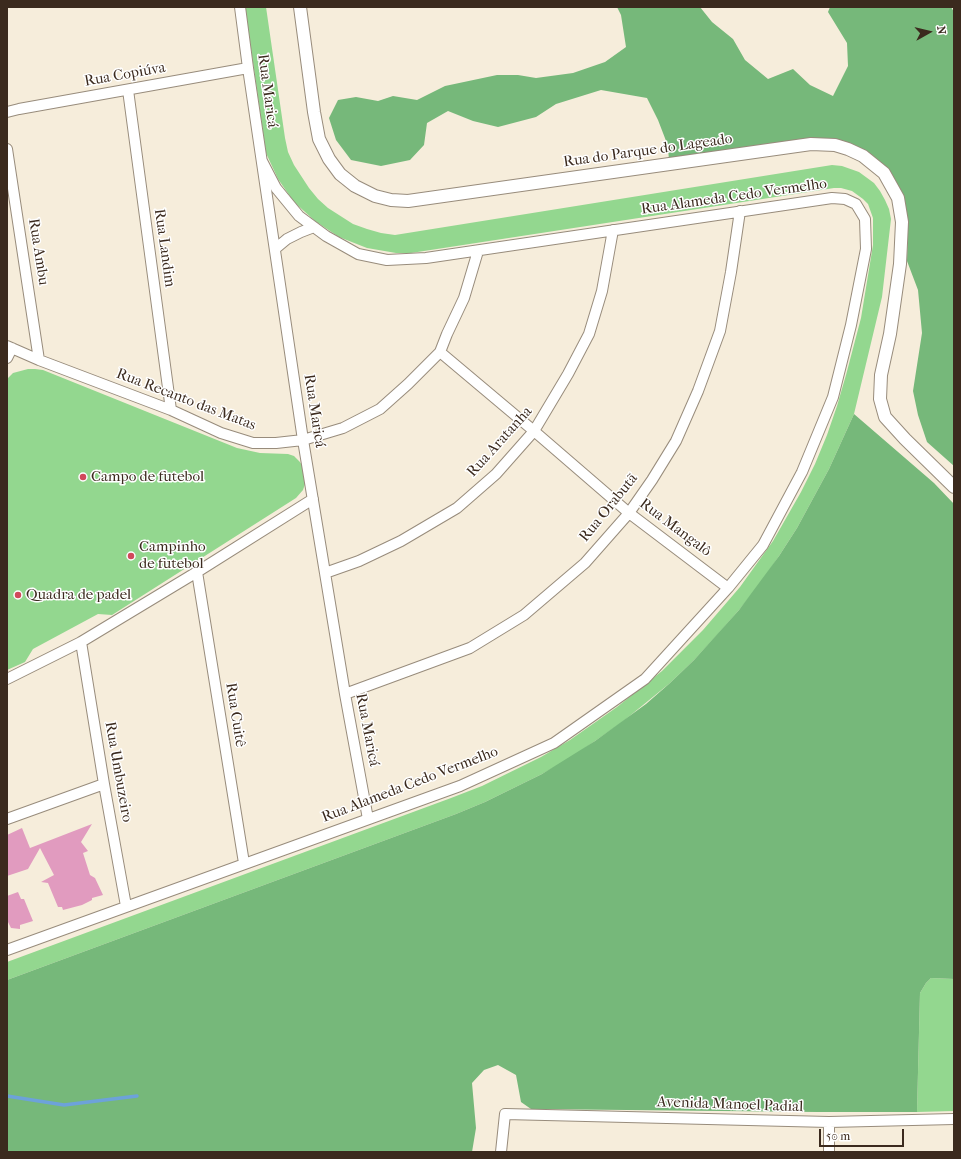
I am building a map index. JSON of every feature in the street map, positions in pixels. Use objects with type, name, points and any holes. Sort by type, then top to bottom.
[{"type":"street","name":"Rua Maricá","points":[[240,7],[303,440],[345,694],[368,819]]},
{"type":"street","name":"Rua do Parque do Lageado","points":[[300,7],[319,139],[329,159],[340,174],[355,186],[375,196],[391,200],[408,201],[810,144],[835,145],[863,156],[884,173],[898,198],[902,222],[900,264],[890,334],[881,375],[880,399],[885,417],[905,439],[954,487]]},
{"type":"street","name":"Rua Copiúva","points":[[7,112],[248,68]]},
{"type":"street","name":"Rua Landim","points":[[128,90],[171,410]]},
{"type":"street","name":"Rua Ambu","points":[[7,149],[39,360]]},
{"type":"street","name":"Rua Alameda Cedo Vermelho","points":[[7,950],[460,786],[554,743],[646,679],[728,588],[763,545],[802,472],[833,397],[851,325],[866,249],[865,219],[856,204],[844,199],[832,198],[426,258],[387,260],[358,254],[326,236],[299,216],[276,188],[262,161]]},
{"type":"street","name":"Rua Orabutã","points":[[345,694],[470,648],[524,615],[584,563],[629,513],[652,480],[676,441],[698,391],[720,331],[740,211]]},
{"type":"street","points":[[275,249],[287,239],[314,227]]},
{"type":"street","name":"Rua Aratanha","points":[[325,573],[358,561],[401,542],[457,508],[496,474],[534,431],[568,374],[589,334],[602,291],[613,230]]},
{"type":"street","name":"Rua Recanto das Matas","points":[[10,347],[39,360],[171,410],[221,433],[253,443],[276,443],[303,440],[343,428],[380,409],[440,352],[464,298],[478,251]]},
{"type":"street","points":[[7,358],[10,347]]},
{"type":"street","name":"Rua Mangalô","points":[[440,352],[629,513],[728,588]]},
{"type":"street","points":[[7,679],[81,642],[197,572],[313,499]]},
{"type":"street","name":"Rua Cuitê","points":[[197,572],[244,863]]},
{"type":"street","name":"Rua Umbuzeiro","points":[[81,642],[126,906]]},
{"type":"street","points":[[7,819],[104,784]]},
{"type":"street","name":"Avenida Manoel Padial","points":[[500,1152],[504,1114],[829,1122],[954,1119]]},
{"type":"street","points":[[829,1122],[829,1152]]},
{"type":"green space","points":[[245,7],[266,7],[285,138],[288,152],[294,165],[309,188],[328,208],[353,224],[381,233],[395,235],[832,165],[842,166],[859,172],[874,183],[880,191],[889,209],[891,219],[882,297],[854,414],[829,469],[797,528],[760,584],[739,610],[694,660],[670,683],[621,723],[569,759],[485,802],[456,814],[7,980],[7,962],[482,786],[541,757],[570,740],[617,707],[662,671],[703,630],[740,587],[773,541],[801,492],[827,435],[837,406],[861,318],[873,245],[873,218],[868,204],[863,199],[852,191],[841,188],[411,253],[396,253],[367,248],[339,237],[315,221],[294,202],[278,179],[266,153]]},
{"type":"green space","points":[[617,7],[700,7],[712,22],[733,39],[745,60],[768,79],[793,69],[810,85],[833,96],[848,66],[847,43],[828,12],[830,7],[951,7],[954,12],[954,466],[927,442],[918,415],[913,391],[922,333],[918,290],[907,261],[908,223],[899,192],[881,166],[825,139],[669,161],[668,146],[658,120],[647,98],[601,90],[556,104],[536,117],[498,127],[473,121],[448,111],[427,123],[424,145],[410,160],[381,166],[351,160],[336,140],[329,118],[338,100],[356,97],[378,101],[393,96],[417,100],[445,86],[497,75],[518,75],[536,78],[573,73],[605,62],[626,47],[621,15]]},
{"type":"green space","points":[[28,369],[43,370],[237,448],[260,453],[288,454],[294,456],[303,466],[305,484],[303,490],[296,498],[112,615],[98,614],[33,649],[25,662],[7,670],[7,379],[13,373]]},
{"type":"green space","points":[[854,414],[934,483],[954,504],[954,979],[931,978],[920,993],[917,1112],[531,1109],[521,1102],[516,1075],[498,1065],[484,1070],[472,1083],[476,1128],[472,1152],[7,1152],[7,980],[456,814],[485,802],[542,774],[595,741],[646,704],[670,683],[694,660],[739,610],[779,556],[797,528],[829,469]]},
{"type":"green space","points":[[931,978],[954,979],[954,1111],[917,1112],[920,993]]},
{"type":"building","points":[[92,824],[81,842],[88,851],[83,853],[90,875],[95,878],[103,895],[92,898],[92,900],[82,905],[63,910],[62,907],[58,907],[48,883],[41,882],[54,875],[40,848],[28,869],[7,876],[7,835],[22,828],[30,848]]},
{"type":"building","points":[[18,892],[21,899],[24,899],[33,921],[20,925],[20,929],[11,928],[7,920],[7,896]]},
{"type":"waterway","points":[[7,1096],[64,1105],[137,1096]]},
{"type":"place","name":"Campo de futebol","points":[[83,477]]},
{"type":"place","name":"Campinho de futebol","points":[[131,556]]},
{"type":"place","name":"Quadra de padel","points":[[18,595]]}]
